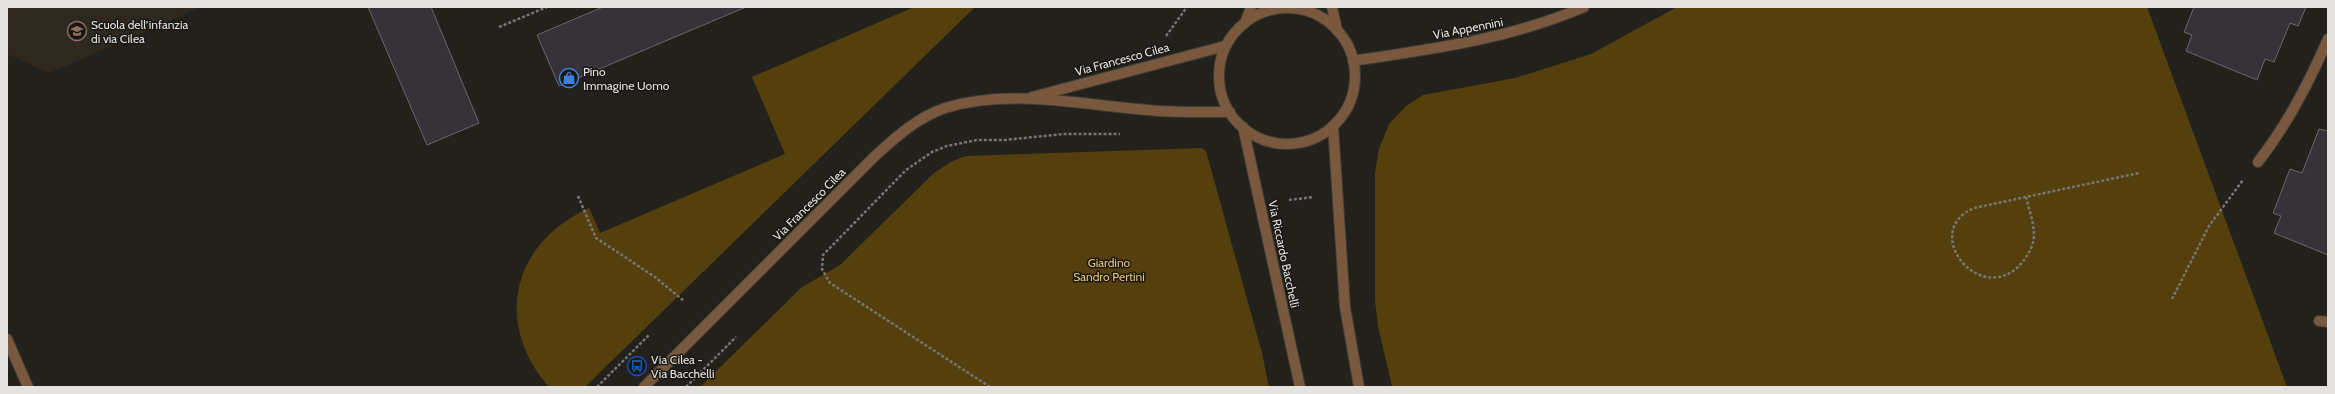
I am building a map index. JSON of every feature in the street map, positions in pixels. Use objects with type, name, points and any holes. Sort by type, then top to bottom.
[{"type":"street","points":[[1245,23],[1251,7]]},
{"type":"street","points":[[1332,7],[1337,30]]},
{"type":"street","name":"Via Appennini","points":[[1353,61],[1496,37],[1527,29],[1584,7]]},
{"type":"street","points":[[1293,8],[1317,15],[1337,30],[1350,50],[1353,61],[1354,85],[1352,96],[1341,117],[1333,126],[1311,139],[1286,143],[1272,142],[1260,138],[1243,127],[1230,112],[1221,91],[1220,80],[1225,46],[1245,23],[1267,11],[1293,8]]},
{"type":"street","points":[[2258,162],[2289,119],[2313,73],[2328,39]]},
{"type":"street","name":"Via Francesco Cilea","points":[[644,387],[875,156],[904,131],[944,109],[971,103],[1026,98],[1225,46]]},
{"type":"street","name":"Via Francesco Cilea","points":[[1026,98],[1150,111],[1230,112]]},
{"type":"street","points":[[1333,126],[1345,307],[1359,387]]},
{"type":"street","name":"Via Riccardo Bacchelli","points":[[1243,127],[1248,142],[1300,387]]},
{"type":"street","points":[[7,339],[28,387]]},
{"type":"path","points":[[499,27],[547,7]]},
{"type":"path","points":[[1166,40],[1168,30],[1187,7]]},
{"type":"path","points":[[990,387],[836,287],[830,282],[822,269],[823,255],[906,170],[932,152],[947,146],[977,140],[1005,140],[1057,134],[1126,134]]},
{"type":"path","points":[[2172,299],[2213,220],[2258,162]]},
{"type":"path","points":[[2026,197],[2034,236],[2032,245],[2025,259],[2009,274],[1990,278],[1981,276],[1969,270],[1960,261],[1954,250],[1952,240],[1955,221],[1967,211],[1974,208],[2138,173]]},
{"type":"path","points":[[578,196],[596,238],[655,277],[684,301]]},
{"type":"path","points":[[1290,200],[1317,196]]},
{"type":"path","points":[[597,387],[650,334]]},
{"type":"path","points":[[686,387],[736,337]]},
{"type":"shaded area","name":"Scuola dell’infanzia di via Cilea","points":[[7,7],[202,7],[49,73],[7,54]]},
{"type":"green space","points":[[914,7],[975,7],[585,387],[549,387],[531,362],[521,337],[517,311],[519,287],[528,263],[542,242],[563,223],[589,208],[600,233],[785,154],[752,77]]},
{"type":"green space","points":[[1677,7],[2147,7],[2287,387],[1392,387],[1378,326],[1375,301],[1375,173],[1379,149],[1389,124],[1406,106],[1423,95],[1515,78],[1591,54]]},
{"type":"green space","name":"Giardino Sandro Pertini","points":[[1202,148],[1206,151],[1262,353],[1269,387],[700,387],[802,287],[840,265],[934,173],[951,162],[965,156]]},
{"type":"building","points":[[368,7],[431,7],[479,123],[427,145]]},
{"type":"building","points":[[603,7],[746,7],[559,86],[537,35]]},
{"type":"building","points":[[2194,7],[2306,7],[2298,26],[2290,23],[2274,62],[2265,59],[2257,80],[2186,51],[2192,35],[2184,32]]},
{"type":"building","points":[[2319,129],[2328,131],[2328,255],[2274,233],[2281,216],[2273,213],[2290,169],[2302,173]]},
{"type":"place","name":"Scuola dell’infanzia di via Cilea","points":[[77,31]]},
{"type":"place","name":"Pino Immagine Uomo","points":[[569,78]]},
{"type":"place","name":"Via Cilea - Via Bacchelli","points":[[637,366]]}]
